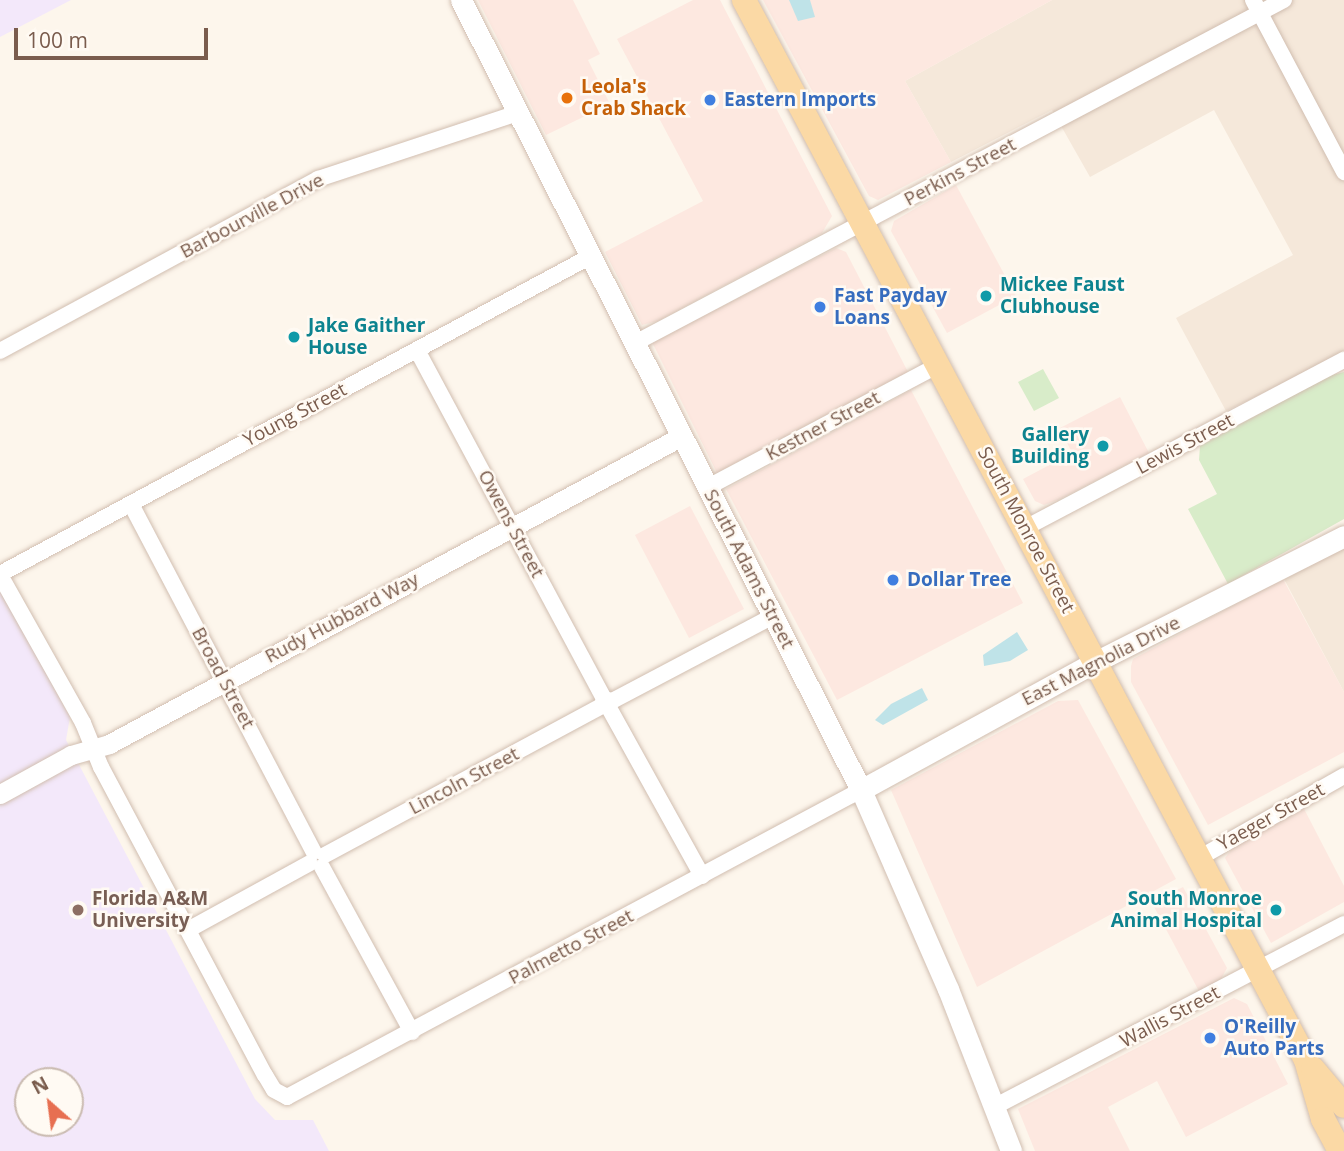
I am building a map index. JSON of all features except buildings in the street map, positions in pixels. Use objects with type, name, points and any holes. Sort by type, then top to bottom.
[{"type":"main road","name":"South Adams Street","points":[[461,0],[861,790],[948,989],[1011,1151]]},
{"type":"main road","name":"South Monroe Street","points":[[744,0],[1306,1060],[1344,1106]]},
{"type":"main road","name":"East Magnolia Drive","points":[[861,790],[1095,662],[1344,536]]},
{"type":"main road","name":"South Monroe Street","points":[[1306,1060],[1323,1119],[1340,1151]]},
{"type":"street","name":"Perkins Street","points":[[635,343],[863,223],[1256,6],[1284,0]]},
{"type":"street","points":[[1256,6],[1342,163]]},
{"type":"street","name":"Barbourville Drive","points":[[0,351],[318,179],[517,113]]},
{"type":"street","name":"Young Street","points":[[0,575],[591,256]]},
{"type":"street","name":"Owens Street","points":[[417,350],[702,876]]},
{"type":"street","name":"Lewis Street","points":[[1025,528],[1344,360]]},
{"type":"street","name":"Kestner Street","points":[[708,487],[939,365]]},
{"type":"street","name":"Rudy Hubbard Way","points":[[0,794],[71,755],[93,748],[225,681],[682,436]]},
{"type":"street","name":"Broad Street","points":[[131,504],[412,1032]]},
{"type":"street","points":[[0,575],[188,930]]},
{"type":"street","name":"Lincoln Street","points":[[188,930],[772,616]]},
{"type":"street","name":"Yaeger Street","points":[[1199,858],[1344,776]]},
{"type":"street","name":"Palmetto Street","points":[[188,930],[279,1094],[287,1097],[861,790]]},
{"type":"street","name":"Wallis Street","points":[[994,1107],[1344,925]]},
{"type":"shaded area","points":[[0,0],[71,0],[0,37]]},
{"type":"shaded area","points":[[478,0],[573,0],[600,54],[588,60],[610,104],[546,135]]},
{"type":"shaded area","points":[[693,0],[720,0],[832,216],[822,233],[658,321],[642,325],[605,252],[703,201],[617,39]]},
{"type":"shaded area","points":[[763,0],[1052,0],[905,81],[951,162],[878,200],[869,196]]},
{"type":"shaded area","points":[[1052,0],[1344,0],[1344,353],[1226,411],[1176,318],[1293,255],[1214,110],[1090,177],[1052,110],[951,162],[905,81]]},
{"type":"shaded area","points":[[956,185],[1016,296],[947,333],[891,231],[894,221]]},
{"type":"shaded area","points":[[836,248],[846,252],[908,372],[717,473],[652,342]]},
{"type":"shaded area","name":"Dollar Tree","points":[[911,390],[1023,603],[837,700],[726,489]]},
{"type":"shaded area","points":[[1120,397],[1149,453],[1058,500],[1044,505],[1035,501],[1023,479],[1072,453],[1060,428]]},
{"type":"shaded area","points":[[690,506],[744,609],[689,638],[635,535]]},
{"type":"shaded area","points":[[1344,547],[1344,692],[1284,579]]},
{"type":"shaded area","points":[[1283,579],[1344,692],[1344,752],[1208,825],[1131,682],[1133,659]]},
{"type":"shaded area","name":"Florida A&M University","points":[[0,589],[70,717],[66,740],[255,1099],[275,1120],[313,1120],[329,1151],[0,1151]]},
{"type":"shaded area","points":[[1078,700],[1176,879],[977,987],[891,790],[1058,701]]},
{"type":"shaded area","points":[[1301,803],[1344,886],[1344,902],[1271,943],[1225,858],[1237,842]]},
{"type":"shaded area","points":[[1183,887],[1227,968],[1221,979],[1200,993],[1152,903]]},
{"type":"shaded area","name":"O'Reilly Auto Parts","points":[[1234,998],[1247,1004],[1288,1084],[1186,1137],[1157,1081],[1108,1107],[1130,1151],[1035,1151],[1018,1109]]},
{"type":"green space","points":[[1043,369],[1059,398],[1034,411],[1018,382]]},
{"type":"green space","points":[[1344,372],[1344,519],[1228,584],[1188,509],[1217,494],[1199,460],[1200,446],[1328,376]]},
{"type":"water","points":[[789,0],[810,0],[815,17],[798,21]]},
{"type":"water","points":[[1017,632],[1028,650],[1010,661],[984,666],[983,655]]},
{"type":"water","points":[[922,688],[928,700],[883,725],[875,720],[891,704]]},
{"type":"place","name":"Leola's Crab Shack","points":[[567,98]]},
{"type":"place","name":"Eastern Imports","points":[[710,100]]},
{"type":"place","name":"Mickee Faust Clubhouse","points":[[986,296]]},
{"type":"place","name":"Fast Payday Loans","points":[[820,307]]},
{"type":"place","name":"Jake Gaither House","points":[[294,337]]},
{"type":"place","name":"Gallery Building","points":[[1103,446]]},
{"type":"place","name":"Dollar Tree","points":[[893,580]]},
{"type":"place","name":"Florida A&M University","points":[[78,910]]},
{"type":"place","name":"South Monroe Animal Hospital","points":[[1276,910]]},
{"type":"place","name":"O'Reilly Auto Parts","points":[[1210,1038]]}]
